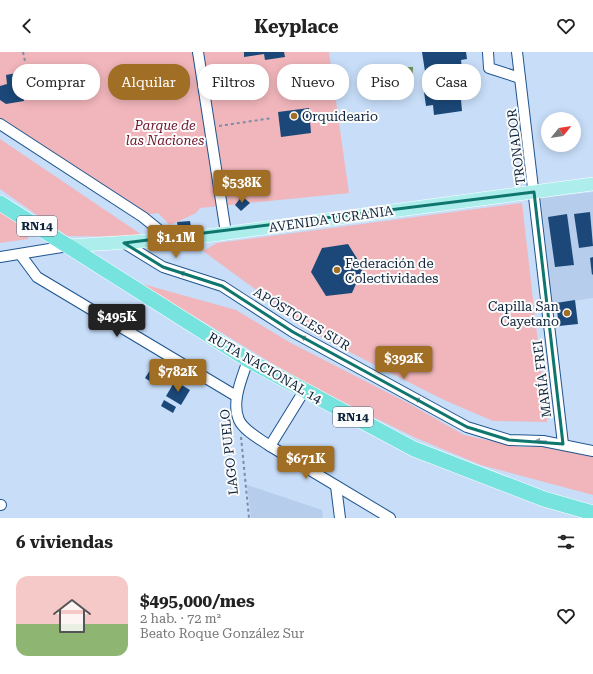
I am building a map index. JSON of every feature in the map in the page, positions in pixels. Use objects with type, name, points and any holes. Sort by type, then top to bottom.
[{"type":"highway","name":"RUTA NACIONAL 14","points":[[0,203],[248,360],[414,449],[544,499],[593,513]]},
{"type":"main road","name":"AVENIDA UCRANIA","points":[[68,246],[165,240],[226,233],[593,184]]},
{"type":"street","points":[[198,52],[226,233]]},
{"type":"street","points":[[488,52],[490,68],[520,78]]},
{"type":"street","name":"TRONADOR","points":[[517,52],[534,192]]},
{"type":"street","points":[[0,124],[143,217],[159,230],[165,240]]},
{"type":"street","name":"MARÍA FREI","points":[[534,192],[563,444]]},
{"type":"street","name":"APÓSTOLES SUR","points":[[124,243],[163,267],[222,286],[293,332],[467,427],[509,440],[543,441],[593,451]]},
{"type":"street","points":[[0,257],[68,246]]},
{"type":"street","points":[[20,254],[37,277],[236,396]]},
{"type":"street","name":"LAGO PUELO","points":[[239,420],[236,396],[248,360]]},
{"type":"street","points":[[270,446],[304,391]]},
{"type":"street","points":[[239,420],[253,434],[270,446],[390,518]]},
{"type":"street","points":[[336,486],[340,518]]},
{"type":"path","points":[[23,52],[25,61]]},
{"type":"path","points":[[210,127],[272,118]]},
{"type":"path","name":"LAGO PUELO","points":[[239,420],[249,518]]},
{"type":"highlighted area","points":[[534,192],[563,444],[509,440],[467,427],[293,332],[222,286],[163,267],[124,243]]},
{"type":"shaded area","points":[[593,192],[593,298],[552,304],[541,198]]},
{"type":"shaded area","points":[[247,485],[322,510],[323,518],[251,518]]},
{"type":"green space","name":"Parque de las Naciones","points":[[0,52],[329,52],[331,64],[277,64],[277,100],[336,100],[349,193],[200,208],[196,213],[170,225],[158,213],[144,215],[0,119]]},
{"type":"green space","points":[[0,139],[145,237],[67,236],[0,189]]},
{"type":"green space","points":[[522,203],[547,422],[493,421],[442,399],[322,338],[203,251],[217,243]]},
{"type":"green space","points":[[0,212],[30,230],[28,239],[0,243]]},
{"type":"green space","points":[[139,283],[236,310],[289,342],[408,403],[464,435],[519,447],[561,446],[593,451],[593,495],[481,465],[416,438],[308,385]]},
{"type":"building","points":[[244,52],[284,52],[285,57],[265,60],[264,54],[244,57]]},
{"type":"building","points":[[422,52],[466,52],[467,59],[461,60],[461,64],[424,64]]},
{"type":"building","points":[[12,74],[12,100],[24,101],[6,104],[0,100],[0,86],[7,84],[6,75]]},
{"type":"building","points":[[425,100],[461,100],[462,111],[434,115],[433,105],[426,106]]},
{"type":"building","points":[[309,108],[311,133],[281,137],[278,112]]},
{"type":"building","points":[[242,196],[250,203],[241,211],[235,205]]},
{"type":"building","points":[[590,212],[593,246],[579,248],[574,214]]},
{"type":"building","points":[[567,214],[574,265],[555,267],[548,217]]},
{"type":"building","points":[[190,221],[191,227],[178,228],[177,222]]},
{"type":"building","name":"Federación de Colectividades","points":[[348,244],[363,268],[352,293],[326,296],[311,272],[322,248]]},
{"type":"building","points":[[593,257],[593,274],[592,275],[590,258]]},
{"type":"building","name":"Capilla San Cayetano","points":[[575,300],[578,324],[559,326],[556,303]]},
{"type":"building","points":[[152,367],[161,373],[154,384],[145,378]]},
{"type":"building","points":[[175,381],[190,390],[181,405],[166,396]]},
{"type":"building","points":[[164,400],[176,407],[173,413],[161,406]]},
{"type":"place","name":"Orquideario","points":[[294,116]]},
{"type":"place","name":"Federación de Colectividades","points":[[337,270]]},
{"type":"place","name":"Capilla San Cayetano","points":[[567,313]]}]
